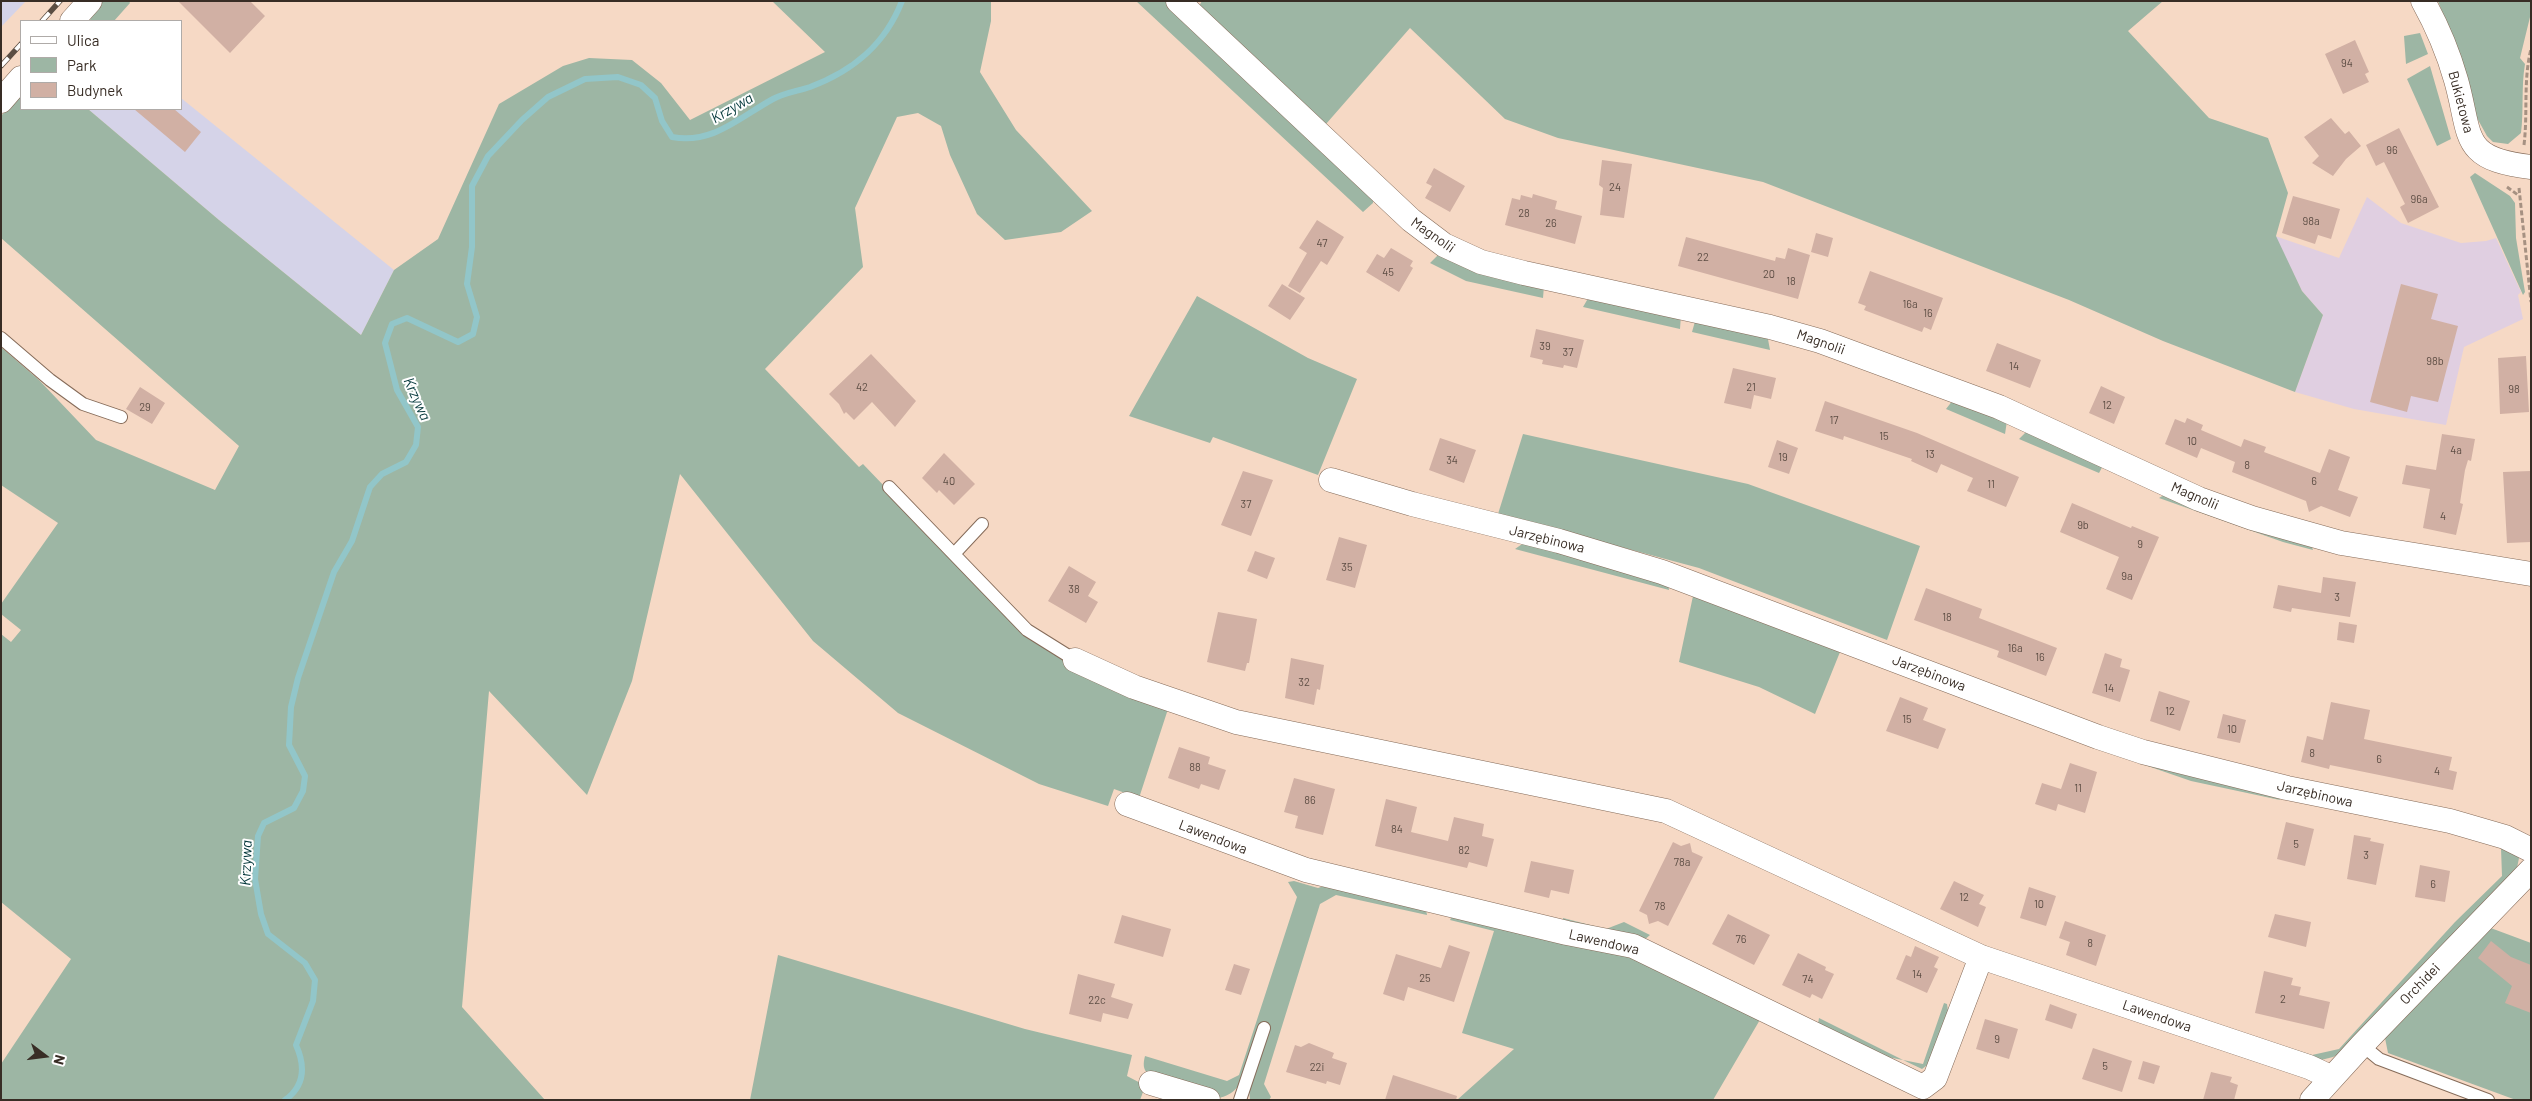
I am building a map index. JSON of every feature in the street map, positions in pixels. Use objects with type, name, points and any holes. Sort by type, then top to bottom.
[{"type":"street","points":[[73,20],[90,1]]},
{"type":"street","name":"Magnolii","points":[[1178,1],[1411,220],[1444,245],[1464,256],[1524,273],[1770,327],[1820,341],[1998,407],[2199,499],[2287,529],[2341,543],[2531,574]]},
{"type":"street","name":"Bukietowa","points":[[2423,1],[2447,53],[2456,81],[2463,122],[2472,143],[2485,156],[2502,163],[2531,167]]},
{"type":"street","points":[[1,101],[20,79]]},
{"type":"street","name":"Jarzębinowa","points":[[1331,480],[1412,504],[1558,541],[1662,572],[2079,731],[2143,752],[2323,797],[2450,821],[2505,837],[2531,850]]},
{"type":"street","name":"Lawendowa","points":[[1075,660],[1117,681],[1236,722],[1666,811],[1981,957],[2309,1067],[2322,1073],[2329,1080]]},
{"type":"street","name":"Lawendowa","points":[[1127,804],[1306,870],[1540,927],[1633,946],[1923,1087],[1935,1078],[1981,957]]},
{"type":"street","name":"Orchidei","points":[[2312,1100],[2362,1045],[2531,870]]},
{"type":"street","points":[[1151,1083],[1208,1100]]},
{"type":"lane","points":[[1,338],[50,380],[84,404],[121,416]]},
{"type":"lane","points":[[889,487],[1027,630],[1075,660]]},
{"type":"lane","points":[[954,554],[982,524]]},
{"type":"lane","points":[[1240,1100],[1264,1028]]},
{"type":"lane","points":[[2362,1045],[2379,1059],[2488,1100]]},
{"type":"shaded area","points":[[1,1],[26,1],[1,27]]},
{"type":"shaded area","points":[[182,99],[394,270],[361,335],[219,220],[89,110],[182,110]]},
{"type":"shaded area","points":[[2367,197],[2401,223],[2461,243],[2486,241],[2496,238],[2521,292],[2518,295],[2523,319],[2464,347],[2446,425],[2354,409],[2295,392],[2323,315],[2302,291],[2275,236],[2339,258]]},
{"type":"green space","points":[[99,1],[129,1],[130,3],[115,20],[91,20],[86,16]]},
{"type":"green space","points":[[772,1],[991,1],[991,21],[980,72],[1016,130],[1092,211],[1061,232],[1005,240],[977,214],[950,155],[941,126],[918,113],[897,117],[855,208],[863,267],[765,369],[859,467],[863,464],[1024,632],[1169,706],[1139,798],[1114,789],[1108,806],[1039,784],[898,713],[813,641],[680,474],[632,681],[587,795],[489,691],[462,1007],[545,1100],[1,1100],[1,1064],[71,959],[1,902],[1,634],[11,642],[21,630],[1,614],[1,604],[58,523],[1,485],[1,347],[39,380],[96,440],[215,490],[239,446],[1,238],[1,116],[20,94],[20,110],[89,110],[219,220],[361,335],[394,270],[438,239],[499,104],[563,66],[589,58],[632,60],[661,83],[690,120],[825,52]]},
{"type":"green space","points":[[1136,1],[1168,1],[1373,194],[1373,203],[1363,212]]},
{"type":"green space","points":[[1202,1],[2163,1],[2128,31],[2209,118],[2268,138],[2288,193],[2276,236],[2302,291],[2323,315],[2295,392],[2163,341],[2069,300],[1763,182],[1558,138],[1505,119],[1410,28],[1326,124],[1391,185],[1386,187],[1199,6]]},
{"type":"green space","points":[[2438,1],[2531,1],[2531,13],[2520,58],[2525,64],[2521,133],[2508,144],[2493,142],[2487,136],[2477,118],[2469,83]]},
{"type":"green space","points":[[2420,33],[2428,54],[2406,64],[2404,36]]},
{"type":"green space","points":[[2430,66],[2451,139],[2437,146],[2407,79]]},
{"type":"green space","points":[[2475,173],[2510,196],[2515,203],[2516,238],[2525,292],[2523,295],[2470,177]]},
{"type":"green space","points":[[1441,252],[1544,286],[1543,298],[1466,281],[1430,263]]},
{"type":"green space","points":[[1590,295],[1681,315],[1680,329],[1583,307]]},
{"type":"green space","points":[[1197,296],[1308,358],[1357,379],[1318,475],[1213,437],[1210,443],[1129,416]]},
{"type":"green space","points":[[1696,318],[1767,334],[1770,350],[1692,332]]},
{"type":"green space","points":[[1953,400],[2007,421],[2005,434],[1946,409]]},
{"type":"green space","points":[[2029,429],[2105,462],[2099,473],[2019,439]]},
{"type":"green space","points":[[1523,434],[1748,484],[1920,546],[1887,640],[1699,568],[1498,514]]},
{"type":"green space","points":[[2164,495],[2311,544],[2313,550],[2283,542],[2159,498]]},
{"type":"green space","points":[[1525,542],[1668,581],[1669,590],[1515,549]]},
{"type":"green space","points":[[1693,596],[1840,652],[1815,714],[1759,687],[1679,662]]},
{"type":"green space","points":[[2113,754],[2278,796],[2280,800],[2191,781]]},
{"type":"green space","points":[[2465,835],[2515,852],[2519,858],[2517,868],[2346,1050],[2333,1057],[2321,1060],[2222,1026],[2312,1055],[2339,1049],[2455,922],[2502,876],[2501,848]]},
{"type":"green space","points":[[2531,880],[2531,887],[2488,927],[2531,943],[2531,1100],[2516,1100],[2388,1053],[2385,1038]]},
{"type":"green space","points":[[1294,881],[1318,888],[1332,883],[1426,909],[1427,915],[1336,895],[1320,904],[1264,1084],[1271,1097],[1269,1100],[1250,1100],[1249,1089],[1268,1026],[1261,1022],[1248,1068],[1237,1088],[1229,1095],[1218,1098],[1148,1074],[1144,1066],[1145,1056],[1227,1081],[1239,1075],[1297,897],[1288,882]]},
{"type":"green space","points":[[1452,916],[1627,951],[1761,1018],[1713,1100],[1457,1100],[1514,1049],[1462,1033],[1494,931],[1450,920]]},
{"type":"green space","points":[[1563,918],[1606,929],[1624,922],[1650,935],[1643,941],[1562,925]]},
{"type":"green space","points":[[778,955],[1025,1029],[1132,1055],[1127,1076],[1173,1100],[1143,1092],[1140,1100],[750,1100]]},
{"type":"green space","points":[[1944,1003],[1947,1004],[1948,1011],[1930,1063],[1922,1069],[1903,1060],[1923,1064]]},
{"type":"green space","points":[[1819,1018],[1903,1060],[1871,1054],[1818,1024]]},
{"type":"building","points":[[178,1],[250,1],[265,16],[230,53]]},
{"type":"building","points":[[2355,40],[2369,72],[2365,74],[2369,82],[2343,94],[2325,54]]},
{"type":"building","points":[[135,110],[175,110],[201,132],[185,152]]},
{"type":"building","points":[[2331,118],[2345,134],[2349,131],[2361,146],[2346,159],[2333,176],[2312,163],[2319,156],[2304,137]]},
{"type":"building","points":[[2399,128],[2439,207],[2408,223],[2400,207],[2405,204],[2384,162],[2376,166],[2366,145]]},
{"type":"building","points":[[1602,160],[1632,164],[1624,218],[1600,215],[1603,188],[1599,185]]},
{"type":"building","points":[[1434,168],[1465,186],[1450,212],[1425,198],[1432,186],[1426,183]]},
{"type":"building","points":[[1533,194],[1557,201],[1555,209],[1582,216],[1575,244],[1505,225],[1512,198],[1520,200],[1521,195],[1532,198]]},
{"type":"building","points":[[2293,196],[2340,209],[2331,239],[2318,235],[2315,244],[2282,233]]},
{"type":"building","points":[[1317,220],[1344,237],[1327,265],[1321,261],[1300,293],[1288,286],[1307,253],[1299,248]]},
{"type":"building","points":[[1816,233],[1833,238],[1828,257],[1811,252]]},
{"type":"building","points":[[1686,237],[1775,261],[1776,257],[1785,259],[1788,248],[1810,255],[1798,299],[1678,266]]},
{"type":"building","points":[[1391,248],[1413,261],[1410,266],[1413,268],[1399,292],[1366,272],[1377,254],[1384,258]]},
{"type":"building","points":[[1870,271],[1943,298],[1931,330],[1924,327],[1922,332],[1864,310],[1866,306],[1858,303]]},
{"type":"building","points":[[1282,284],[1305,298],[1290,320],[1268,306]]},
{"type":"building","points":[[2401,284],[2438,294],[2431,319],[2458,326],[2438,402],[2411,396],[2407,412],[2370,402]]},
{"type":"building","points":[[1536,329],[1584,340],[1577,368],[1564,365],[1563,368],[1542,364],[1543,360],[1530,357]]},
{"type":"building","points":[[1997,343],[2041,360],[2030,388],[1986,371]]},
{"type":"building","points":[[871,354],[916,401],[895,427],[872,402],[854,420],[846,412],[844,414],[839,404],[829,394]]},
{"type":"building","points":[[2526,356],[2529,412],[2500,414],[2498,358]]},
{"type":"building","points":[[1733,368],[1776,378],[1771,399],[1754,395],[1751,409],[1724,403]]},
{"type":"building","points":[[2101,386],[2125,397],[2114,424],[2089,413]]},
{"type":"building","points":[[140,387],[165,403],[152,424],[126,409]]},
{"type":"building","points":[[1825,401],[1917,433],[2019,477],[2006,507],[1967,491],[1973,478],[1941,464],[1937,473],[1911,461],[1912,459],[1844,436],[1843,440],[1815,431]]},
{"type":"building","points":[[2187,418],[2203,425],[2201,430],[2241,447],[2244,439],[2266,447],[2264,452],[2320,473],[2329,449],[2350,457],[2338,490],[2358,497],[2350,517],[2321,506],[2309,512],[2306,501],[2232,472],[2235,462],[2201,448],[2197,458],[2165,444],[2175,419],[2185,423]]},
{"type":"building","points":[[2442,434],[2475,439],[2471,461],[2468,460],[2465,470],[2460,503],[2463,504],[2456,535],[2423,528],[2430,489],[2402,484],[2406,465],[2436,470]]},
{"type":"building","points":[[1440,438],[1476,450],[1464,483],[1429,470]]},
{"type":"building","points":[[1777,440],[1798,448],[1789,474],[1768,467]]},
{"type":"building","points":[[944,453],[975,484],[954,505],[939,490],[937,493],[922,478]]},
{"type":"building","points":[[1243,471],[1273,480],[1251,536],[1221,525]]},
{"type":"building","points":[[2531,471],[2531,542],[2507,543],[2503,472]]},
{"type":"building","points":[[2072,503],[2131,528],[2132,526],[2159,537],[2132,600],[2106,589],[2119,557],[2060,532]]},
{"type":"building","points":[[1339,537],[1367,545],[1355,588],[1326,580]]},
{"type":"building","points":[[1255,551],[1275,558],[1267,579],[1247,571]]},
{"type":"building","points":[[1069,566],[1096,582],[1088,596],[1098,602],[1086,623],[1048,601]]},
{"type":"building","points":[[2323,577],[2356,582],[2350,617],[2292,608],[2291,612],[2273,608],[2278,585],[2321,593]]},
{"type":"building","points":[[1926,588],[1982,609],[1979,618],[2057,648],[2046,676],[1997,657],[1999,651],[1914,620]]},
{"type":"building","points":[[1218,612],[1257,619],[1249,663],[1247,663],[1245,671],[1207,662]]},
{"type":"building","points":[[2339,622],[2357,625],[2354,643],[2337,640]]},
{"type":"building","points":[[2105,653],[2122,659],[2120,667],[2130,670],[2120,702],[2092,693]]},
{"type":"building","points":[[1291,658],[1324,665],[1320,690],[1317,689],[1314,705],[1285,698]]},
{"type":"building","points":[[2159,691],[2190,701],[2180,731],[2150,721]]},
{"type":"building","points":[[1900,697],[1928,708],[1923,720],[1946,729],[1938,749],[1886,731]]},
{"type":"building","points":[[2331,702],[2370,710],[2364,739],[2452,757],[2449,770],[2457,772],[2453,790],[2330,765],[2329,769],[2301,762],[2307,736],[2323,740]]},
{"type":"building","points":[[2223,714],[2246,720],[2240,743],[2217,738]]},
{"type":"building","points":[[1179,747],[1210,757],[1208,764],[1226,770],[1219,790],[1201,784],[1199,789],[1168,778]]},
{"type":"building","points":[[2070,763],[2097,772],[2085,813],[2058,804],[2056,811],[2035,804],[2042,783],[2061,789]]},
{"type":"building","points":[[1294,778],[1335,789],[1323,835],[1295,828],[1298,816],[1284,812]]},
{"type":"building","points":[[1386,799],[1417,807],[1411,832],[1448,841],[1454,817],[1484,824],[1482,836],[1494,839],[1487,867],[1469,862],[1467,868],[1375,846]]},
{"type":"building","points":[[2286,822],[2314,829],[2305,866],[2277,859]]},
{"type":"building","points":[[2354,835],[2371,838],[2370,841],[2384,844],[2376,885],[2347,879]]},
{"type":"building","points":[[1673,842],[1681,846],[1690,843],[1692,852],[1703,857],[1668,926],[1658,921],[1649,924],[1647,915],[1639,911]]},
{"type":"building","points":[[1531,861],[1574,870],[1569,894],[1551,890],[1549,898],[1524,892]]},
{"type":"building","points":[[2420,865],[2450,871],[2445,902],[2415,897]]},
{"type":"building","points":[[1954,881],[1984,895],[1979,904],[1986,907],[1978,927],[1940,909]]},
{"type":"building","points":[[2029,887],[2056,896],[2046,926],[2020,918]]},
{"type":"building","points":[[1728,914],[1770,935],[1754,965],[1712,944]]},
{"type":"building","points":[[2275,914],[2311,922],[2306,947],[2268,937]]},
{"type":"building","points":[[1122,915],[1171,929],[1163,957],[1114,943]]},
{"type":"building","points":[[2065,921],[2106,935],[2096,966],[2066,955],[2070,942],[2059,938]]},
{"type":"building","points":[[2491,941],[2511,957],[2531,965],[2531,1013],[2505,1003],[2512,986],[2478,958]]},
{"type":"building","points":[[1449,945],[1470,952],[1454,1002],[1408,987],[1404,1001],[1383,994],[1396,954],[1441,968]]},
{"type":"building","points":[[1915,946],[1939,957],[1934,967],[1938,969],[1927,993],[1896,979],[1906,955],[1911,957]]},
{"type":"building","points":[[1798,953],[1826,967],[1825,970],[1834,974],[1822,999],[1812,994],[1810,998],[1782,985]]},
{"type":"building","points":[[1234,964],[1250,969],[1241,995],[1225,990]]},
{"type":"building","points":[[2264,971],[2293,978],[2291,985],[2301,987],[2299,995],[2330,1002],[2324,1029],[2255,1013]]},
{"type":"building","points":[[1078,974],[1115,984],[1111,997],[1133,1004],[1128,1019],[1103,1013],[1101,1022],[1069,1014]]},
{"type":"building","points":[[2050,1004],[2077,1014],[2072,1029],[2045,1020]]},
{"type":"building","points":[[1985,1019],[2018,1029],[2009,1059],[1976,1049]]},
{"type":"building","points":[[1309,1043],[1334,1053],[1332,1058],[1347,1063],[1340,1085],[1327,1081],[1326,1084],[1286,1072],[1295,1045],[1301,1047]]},
{"type":"building","points":[[2093,1048],[2132,1061],[2122,1092],[2082,1079]]},
{"type":"building","points":[[2143,1061],[2160,1066],[2154,1084],[2138,1079]]},
{"type":"building","points":[[2211,1072],[2232,1077],[2230,1082],[2238,1085],[2234,1100],[2203,1100]]},
{"type":"building","points":[[1393,1075],[1457,1096],[1456,1100],[1385,1100]]},
{"type":"waterway","name":"Krzywa","points":[[285,1100],[297,1088],[302,1074],[301,1060],[296,1045],[313,1001],[315,980],[305,963],[268,934],[261,914],[255,879],[258,836],[264,823],[294,808],[303,791],[305,776],[289,745],[291,707],[298,678],[334,572],[352,541],[370,487],[382,474],[406,462],[416,445],[418,427],[397,390],[385,343],[392,324],[407,318],[458,342],[473,334],[477,317],[467,284],[472,247],[472,186],[488,156],[522,120],[548,97],[585,79],[618,77],[641,85],[655,98],[662,121],[672,137],[700,137],[725,128],[777,97],[826,81],[854,64],[877,43],[895,17],[902,1]]},
{"type":"railway","points":[[43,20],[60,1]]},
{"type":"railway","points":[[1,66],[20,45]]}]
